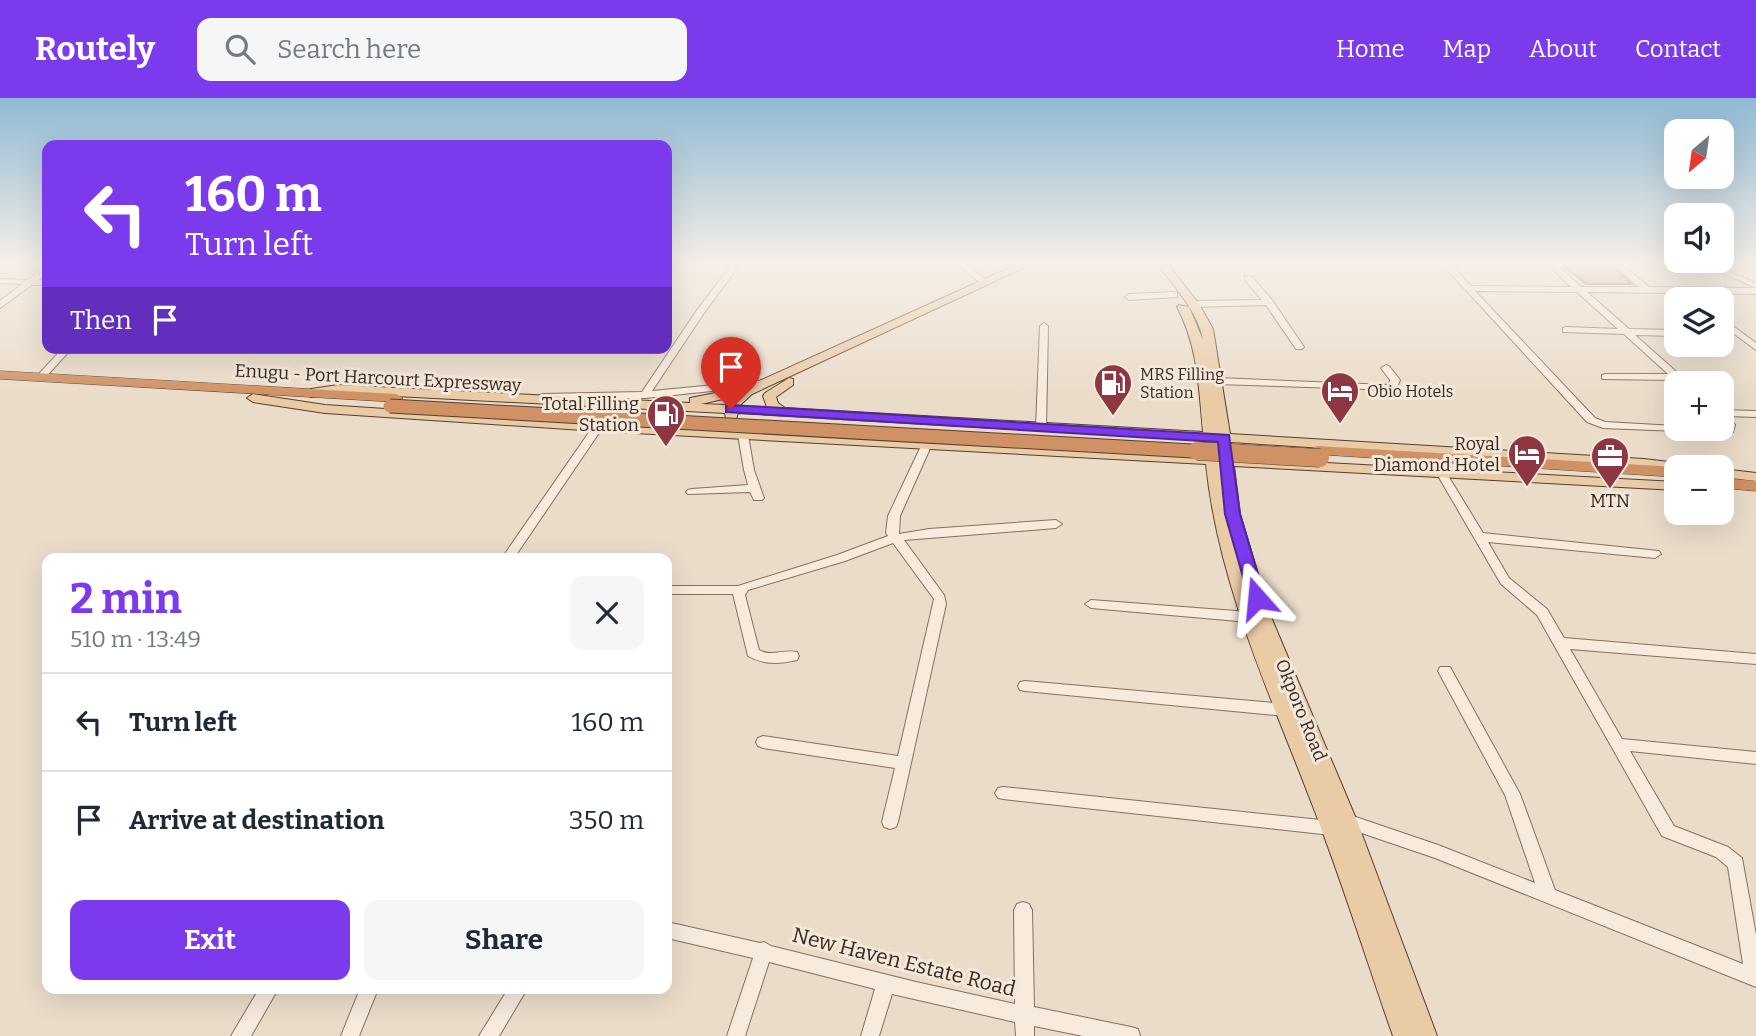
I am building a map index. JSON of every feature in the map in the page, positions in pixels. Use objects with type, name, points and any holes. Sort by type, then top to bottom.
[{"type":"highway","name":"Enugu - Port Harcourt Expressway","points":[[0,375],[393,402]]},
{"type":"highway","name":"Enugu - Port Harcourt Expressway","points":[[0,383],[253,398],[393,402],[1318,454],[1664,469]]},
{"type":"highway","name":"Enugu - Port Harcourt Expressway","points":[[1318,454],[1664,482]]},
{"type":"main road","points":[[743,435],[733,425],[731,409],[737,399],[748,391],[934,307]]},
{"type":"main road","points":[[784,412],[769,400],[769,396],[779,387],[952,307]]},
{"type":"main road","name":"Okporo Road","points":[[1180,307],[1197,337],[1215,412],[1220,461],[1237,536],[1259,604],[1339,824],[1425,1036]]},
{"type":"main road","name":"Okporo Road","points":[[1195,307],[1207,329],[1217,381],[1215,412]]},
{"type":"main road","points":[[307,394],[338,389],[731,409],[1644,463],[1664,467]]},
{"type":"main road","points":[[669,407],[748,391]]},
{"type":"main road","points":[[253,398],[325,409],[598,427],[1442,474],[1664,483]]},
{"type":"main road","points":[[1160,435],[1199,432],[1206,427],[1215,412],[1239,430],[1276,441]]},
{"type":"main road","points":[[835,415],[863,420],[872,425],[873,432],[858,441]]},
{"type":"main road","points":[[1144,457],[1198,466],[1212,477],[1216,489]]},
{"type":"main road","name":"Okporo Road","points":[[1220,461],[1216,489],[1225,536],[1249,617],[1285,710],[1339,824],[1405,1036]]},
{"type":"street","points":[[645,395],[704,307]]},
{"type":"street","points":[[1272,307],[1300,347]]},
{"type":"street","points":[[1486,307],[1596,423],[1664,428]]},
{"type":"street","points":[[1601,307],[1670,371]]},
{"type":"street","points":[[1041,428],[1044,326]]},
{"type":"street","points":[[1566,330],[1664,332]]},
{"type":"street","points":[[1734,330],[1756,347]]},
{"type":"street","points":[[40,377],[62,354]]},
{"type":"street","points":[[1217,381],[1393,388],[1395,380],[1386,369]]},
{"type":"street","points":[[1605,377],[1664,379]]},
{"type":"street","points":[[533,399],[645,395],[766,383]]},
{"type":"street","points":[[1734,415],[1756,414]]},
{"type":"street","points":[[511,553],[598,427]]},
{"type":"street","points":[[692,492],[756,493],[743,435]]},
{"type":"street","points":[[890,822],[940,604],[940,598],[894,538],[894,516],[927,444]]},
{"type":"street","points":[[1442,474],[1505,581],[1542,611],[1668,831],[1722,852],[1736,863],[1755,978]]},
{"type":"street","points":[[672,590],[741,590],[748,585],[841,558],[894,538],[1056,524]]},
{"type":"street","points":[[1480,537],[1655,554]]},
{"type":"street","points":[[741,590],[739,595],[753,653],[764,659],[792,656]]},
{"type":"street","points":[[1091,604],[1249,617]]},
{"type":"street","points":[[1560,643],[1756,659]]},
{"type":"street","points":[[1445,671],[1512,794],[1548,895]]},
{"type":"street","points":[[1026,686],[1285,710]]},
{"type":"street","points":[[763,742],[903,763]]},
{"type":"street","points":[[1618,744],[1756,758]]},
{"type":"street","points":[[1003,793],[1339,824],[1548,895],[1755,978]]},
{"type":"street","points":[[1023,910],[1025,1036]]},
{"type":"street","name":"New Haven Estate Road","points":[[672,931],[764,950],[1024,1016],[1131,1036]]},
{"type":"street","points":[[736,1036],[764,950]]},
{"type":"street","points":[[870,1036],[886,983]]},
{"type":"street","points":[[240,1036],[266,994]]},
{"type":"street","points":[[349,1036],[367,994]]},
{"type":"street","points":[[488,1036],[515,994]]},
{"type":"place","name":"MRS Filling Station","points":[[1113,417]]},
{"type":"place","name":"Obio Hotels","points":[[1340,425]]},
{"type":"place","name":"Total Filling Station","points":[[666,448]]},
{"type":"place","name":"Royal Diamond Hotel","points":[[1527,488]]},
{"type":"place","name":"MTN","points":[[1610,490]]},
{"type":"route","points":[[731,409],[1225,438],[1237,536],[1257,598]]}]
